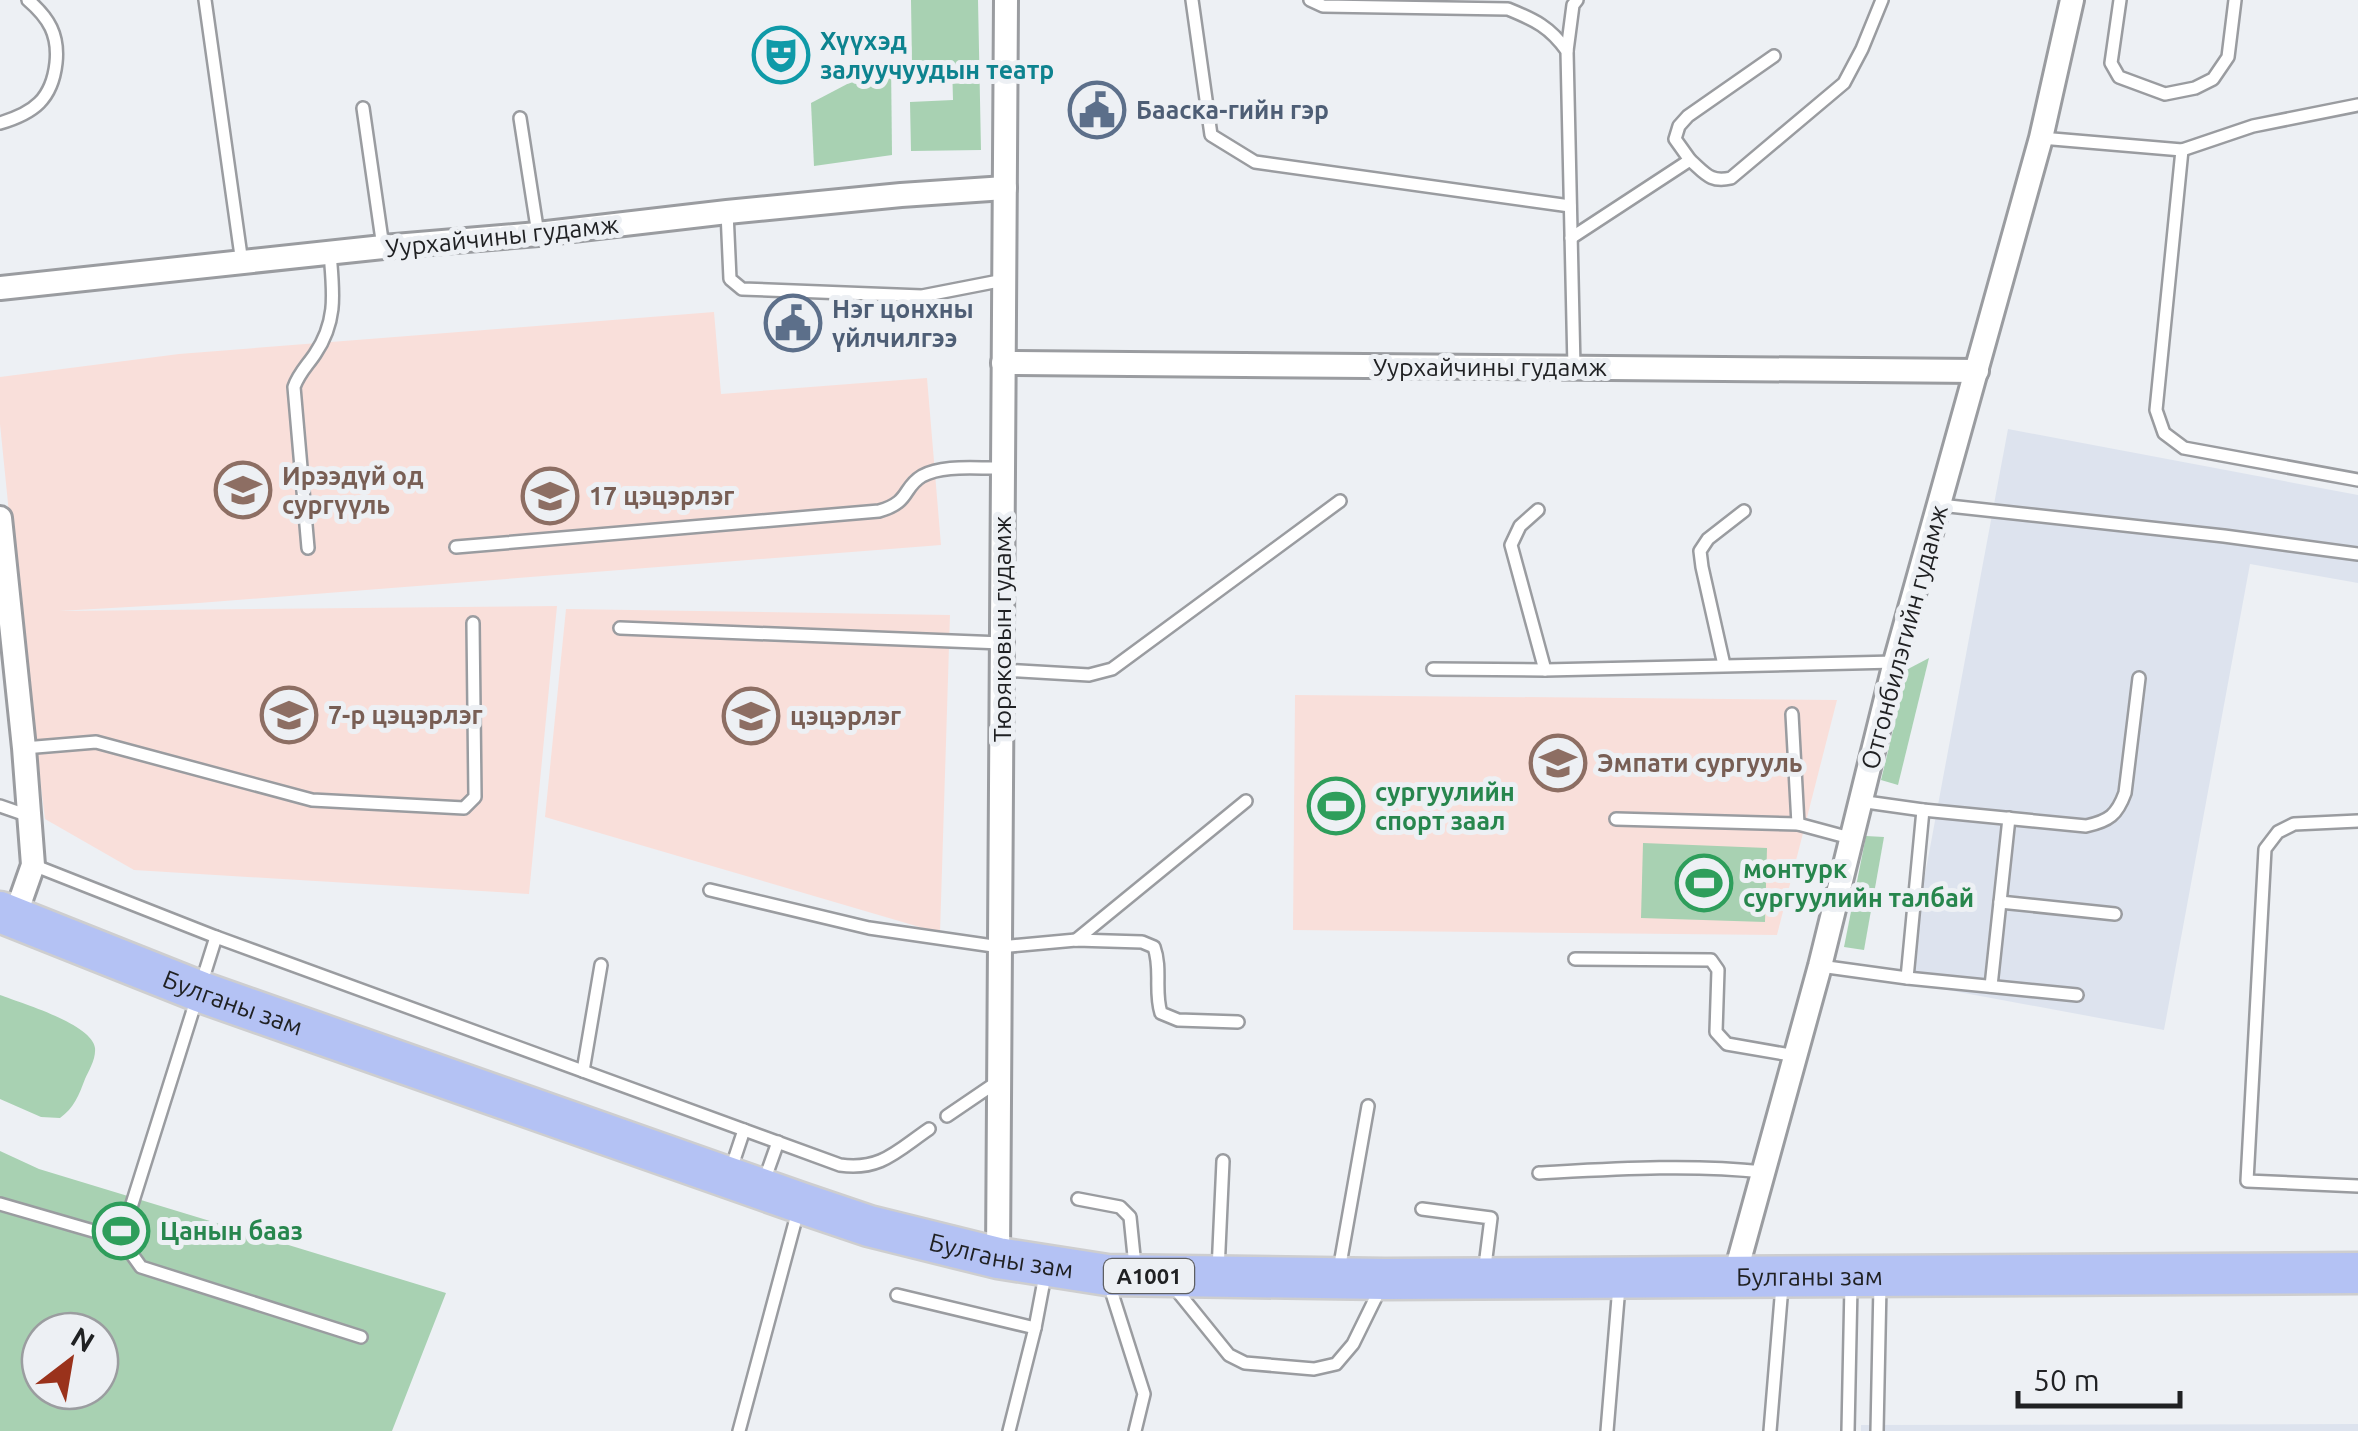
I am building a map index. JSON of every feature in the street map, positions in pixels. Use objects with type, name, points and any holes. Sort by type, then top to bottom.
[{"type":"highway","name":"Булганы зам","points":[[7,916],[201,992],[869,1226],[1047,1266],[1136,1276],[1338,1278],[2358,1272]]},
{"type":"street","name":"Тюряковын гудамж","points":[[998,1258],[1006,0]]},
{"type":"street","name":"Отгонбилэгийн гудамж","points":[[1735,1275],[1820,966],[1895,662],[2041,138],[2072,0]]},
{"type":"street","name":"Уурхайчины гудамж","points":[[0,288],[728,212],[1004,188]]},
{"type":"street","name":"Уурхайчины гудамж","points":[[1004,363],[1976,371]]},
{"type":"street","points":[[0,518],[33,864],[7,916]]},
{"type":"lane","points":[[0,123],[20,117],[40,102],[54,80],[58,44],[44,14],[28,0]]},
{"type":"lane","points":[[205,0],[242,264]]},
{"type":"lane","points":[[1192,0],[1211,134],[1254,162],[1570,206]]},
{"type":"lane","points":[[1310,0],[1323,6],[1508,9],[1534,19],[1554,34],[1567,52]]},
{"type":"lane","points":[[1574,368],[1567,52],[1577,0]]},
{"type":"lane","points":[[1774,56],[1678,126],[1675,139],[1690,160],[1712,178],[1731,178],[1844,83],[1882,0]]},
{"type":"lane","points":[[2120,0],[2111,63],[2119,77],[2165,94],[2195,88],[2213,79],[2228,57],[2235,0]]},
{"type":"lane","points":[[2041,138],[2182,150],[2253,126],[2358,105]]},
{"type":"lane","points":[[362,108],[382,247]]},
{"type":"lane","points":[[520,118],[538,234]]},
{"type":"lane","points":[[2182,150],[2156,410],[2164,434],[2184,448],[2358,480]]},
{"type":"lane","points":[[1571,238],[1690,160]]},
{"type":"lane","points":[[728,212],[730,279],[742,289],[922,296],[1004,280]]},
{"type":"lane","points":[[308,548],[294,387],[332,320],[330,253]]},
{"type":"lane","points":[[456,548],[879,511],[900,502],[915,482],[938,470],[1003,468]]},
{"type":"lane","points":[[1002,670],[1088,675],[1112,669],[1340,501]]},
{"type":"lane","points":[[1940,506],[2358,554]]},
{"type":"lane","points":[[1538,510],[1520,526],[1512,545],[1545,670]]},
{"type":"lane","points":[[1724,665],[1700,551],[1708,539],[1744,512]]},
{"type":"lane","points":[[24,748],[96,742],[312,800],[464,808],[475,797],[473,624]]},
{"type":"lane","points":[[620,628],[1002,643]]},
{"type":"lane","points":[[1433,669],[1895,662]]},
{"type":"lane","points":[[1860,802],[2086,826],[2102,822],[2119,810],[2125,792],[2139,678]]},
{"type":"lane","points":[[1792,714],[1798,824]]},
{"type":"lane","points":[[1076,940],[1246,801]]},
{"type":"lane","points":[[0,806],[29,816]]},
{"type":"lane","points":[[1907,978],[1923,810]]},
{"type":"lane","points":[[1991,986],[2009,818]]},
{"type":"lane","points":[[1616,819],[1798,824],[1850,838]]},
{"type":"lane","points":[[2358,820],[2294,824],[2278,832],[2266,849],[2247,1181],[2358,1186]]},
{"type":"lane","points":[[33,864],[216,936],[840,1164],[860,1168],[878,1163],[929,1129]]},
{"type":"lane","points":[[710,890],[869,928],[1000,947],[1076,940],[1142,942],[1154,948],[1159,960],[1156,998],[1161,1013],[1178,1020],[1238,1022]]},
{"type":"lane","points":[[2000,902],[2115,914]]},
{"type":"lane","points":[[122,1239],[216,936]]},
{"type":"lane","points":[[1574,958],[1711,960],[1718,970],[1716,1032],[1727,1044],[1796,1056]]},
{"type":"lane","points":[[583,1070],[601,965]]},
{"type":"lane","points":[[1820,966],[2078,995]]},
{"type":"lane","points":[[948,1116],[999,1081]]},
{"type":"lane","points":[[1338,1278],[1368,1106]]},
{"type":"lane","points":[[744,1130],[745,1182]]},
{"type":"lane","points":[[745,1182],[778,1142]]},
{"type":"lane","points":[[1218,1277],[1223,1161]]},
{"type":"lane","points":[[1540,1173],[1645,1168],[1764,1172]]},
{"type":"lane","points":[[1078,1199],[1120,1206],[1130,1217],[1144,1394],[1135,1431]]},
{"type":"lane","points":[[739,1431],[800,1202]]},
{"type":"lane","points":[[0,1204],[122,1239],[141,1267],[361,1337]]},
{"type":"lane","points":[[1422,1209],[1491,1218],[1484,1278]]},
{"type":"lane","points":[[1008,1431],[1047,1266]]},
{"type":"lane","points":[[1770,1431],[1783,1275]]},
{"type":"lane","points":[[1136,1276],[1229,1355],[1245,1363],[1314,1368],[1336,1364],[1353,1344],[1385,1278]]},
{"type":"lane","points":[[1848,1431],[1866,1276]]},
{"type":"lane","points":[[1866,1276],[1877,1431]]},
{"type":"lane","points":[[1607,1431],[1620,1277]]},
{"type":"lane","points":[[898,1295],[1035,1328]]},
{"type":"shaded area","points":[[714,312],[721,394],[927,378],[941,545],[59,611],[557,606],[529,894],[134,870],[45,819],[19,612],[0,424],[0,377],[179,354]]},
{"type":"shaded area","points":[[2008,429],[2358,495],[2358,583],[2250,564],[2164,1030],[1905,982]]},
{"type":"shaded area","name":"цэцэрлэг","points":[[566,609],[950,615],[940,933],[545,817]]},
{"type":"shaded area","name":"Эмпати сургууль","points":[[1295,695],[1837,700],[1777,935],[1293,930]]},
{"type":"shaded area","points":[[2358,1424],[2358,1431],[1861,1431],[1861,1425]]},
{"type":"green space","points":[[911,0],[978,0],[981,150],[911,151],[910,102],[953,100],[952,64],[912,64]]},
{"type":"green space","points":[[891,61],[892,155],[814,166],[811,103]]},
{"type":"green space","points":[[1929,658],[1898,785],[1881,780],[1908,669]]},
{"type":"green space","points":[[1866,836],[1884,837],[1864,950],[1844,947]]},
{"type":"green space","name":"монтурк сургуулийн талбай","points":[[1643,843],[1767,848],[1765,922],[1641,918]]},
{"type":"green space","points":[[0,995],[69,1023],[91,1039],[95,1048],[92,1064],[76,1101],[60,1118],[41,1117],[0,1099]]},
{"type":"green space","name":"Цанын бааз","points":[[0,1151],[39,1169],[446,1293],[392,1431],[0,1431]]},
{"type":"place","name":"Хүүхэд залуучуудын театр","points":[[781,55]]},
{"type":"place","name":"Бааска-гийн гэр","points":[[1097,110]]},
{"type":"place","name":"Нэг цонхны үйлчилгээ","points":[[793,323]]},
{"type":"place","name":"Ирээдүй од сургүүль","points":[[243,490]]},
{"type":"place","name":"17 цэцэрлэг","points":[[550,496]]},
{"type":"place","name":"7-р цэцэрлэг","points":[[289,715]]},
{"type":"place","name":"цэцэрлэг","points":[[751,716]]},
{"type":"place","name":"Эмпати сургууль","points":[[1558,763]]},
{"type":"place","name":"сургуулийн спорт заал","points":[[1336,806]]},
{"type":"place","name":"монтурк сургуулийн талбай","points":[[1704,883]]},
{"type":"place","name":"Цанын бааз","points":[[121,1231]]}]
